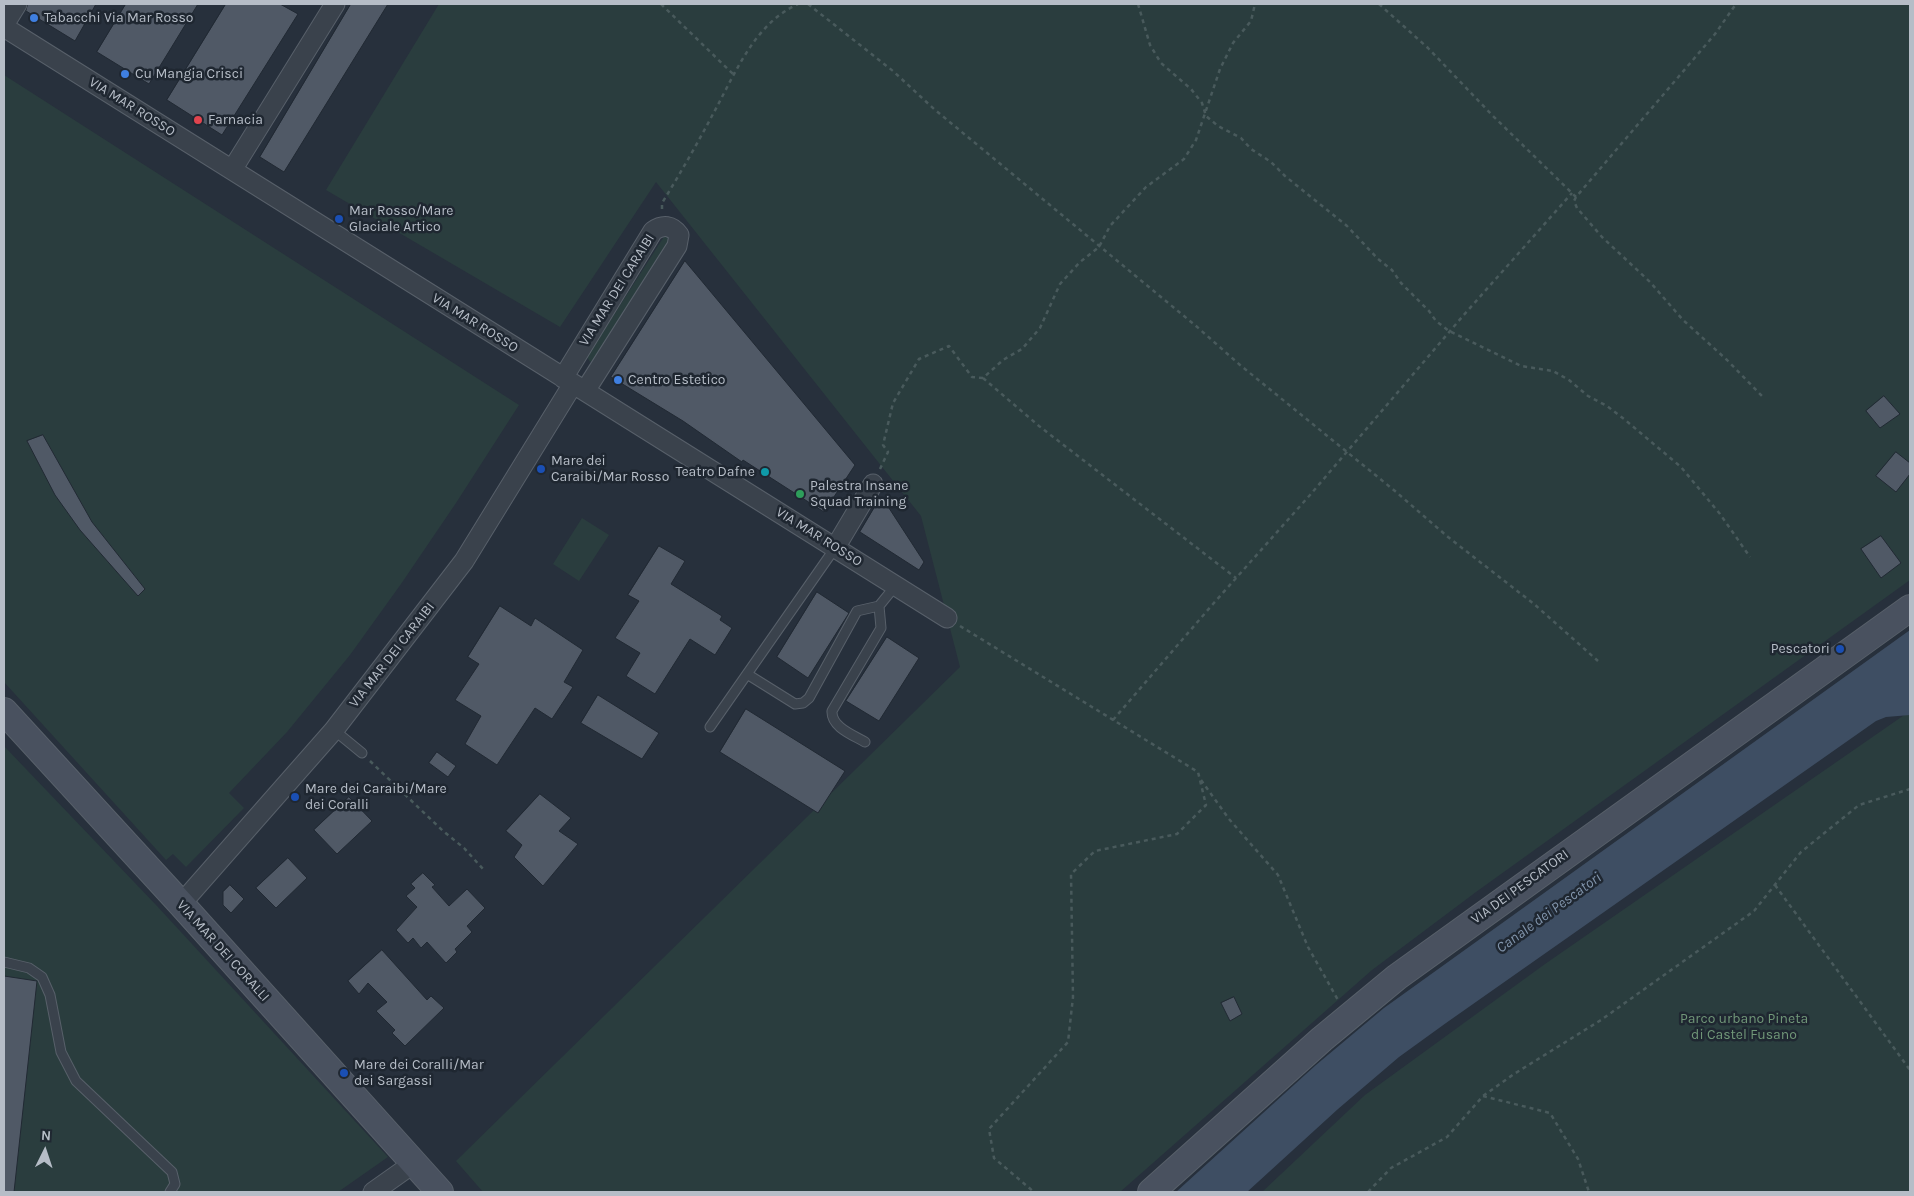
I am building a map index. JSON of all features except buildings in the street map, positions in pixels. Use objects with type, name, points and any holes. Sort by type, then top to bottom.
[{"type":"street","points":[[4,26],[17,4]]},
{"type":"street","points":[[232,170],[335,4]]},
{"type":"street","name":"VIA MAR ROSSO","points":[[4,26],[573,385],[947,618]]},
{"type":"street","name":"VIA MAR DEI CARAIBI","points":[[181,904],[334,730],[470,553],[573,385],[653,231],[662,226],[672,228],[679,235],[677,246],[573,385]]},
{"type":"street","points":[[835,548],[873,484]]},
{"type":"street","name":"VIA DEI PESCATORI","points":[[1152,1192],[1348,1016],[1433,950],[1910,608]]},
{"type":"street","name":"VIA MAR DEI CORALLI","points":[[4,711],[181,904],[440,1192]]},
{"type":"street","points":[[372,1192],[414,1163]]},
{"type":"lane","points":[[710,727],[835,548]]},
{"type":"lane","points":[[747,674],[795,704],[803,702],[809,698],[857,611],[879,606],[896,585]]},
{"type":"lane","points":[[865,742],[835,724],[832,712],[881,628],[879,606]]},
{"type":"lane","points":[[334,730],[362,753]]},
{"type":"lane","points":[[4,962],[29,968],[42,977],[50,995],[61,1052],[76,1081],[172,1172],[175,1184],[170,1192]]},
{"type":"path","points":[[662,4],[734,75]]},
{"type":"path","points":[[662,226],[662,203],[734,75],[759,36],[781,14],[798,4]]},
{"type":"path","points":[[808,4],[893,71],[934,109],[1448,537],[1534,604],[1598,661]]},
{"type":"path","points":[[1138,4],[1150,45],[1161,63],[1191,89],[1202,103],[1206,116],[1218,126],[1241,138],[1251,149],[1271,162],[1285,176],[1347,226],[1378,259],[1392,270],[1401,283],[1429,311],[1436,321],[1449,331],[1521,366],[1553,371],[1569,380],[1588,396],[1607,406],[1680,467],[1720,514],[1750,558]]},
{"type":"path","points":[[983,378],[1003,360],[1022,349],[1040,328],[1060,284],[1080,262],[1099,246],[1110,226],[1146,188],[1184,159],[1196,140],[1206,116],[1220,69],[1233,42],[1250,21],[1255,4]]},
{"type":"path","points":[[1379,4],[1428,48],[1493,116],[1576,197]]},
{"type":"path","points":[[1736,4],[1715,34],[1574,201],[1577,208],[1602,237],[1650,282],[1683,320],[1727,360],[1762,396]]},
{"type":"path","points":[[1114,720],[1347,452],[1449,331],[1572,193]]},
{"type":"path","points":[[873,484],[888,452],[884,444],[893,404],[919,359],[949,346],[972,377],[983,378],[1039,426],[1236,578]]},
{"type":"path","points":[[947,618],[1198,772],[1206,805],[1177,834],[1095,851],[1071,874],[1073,997],[1068,1042],[989,1129],[994,1158],[1034,1192]]},
{"type":"path","points":[[362,753],[443,831],[464,848],[483,869]]},
{"type":"path","points":[[1195,772],[1229,819],[1278,875],[1308,947],[1348,1016]]},
{"type":"path","points":[[1368,1192],[1391,1168],[1447,1136],[1483,1096],[1514,1074],[1601,1020],[1754,911],[1801,852],[1859,804],[1910,789]]},
{"type":"path","points":[[1775,885],[1910,1070]]},
{"type":"path","points":[[1483,1096],[1550,1113],[1578,1158],[1588,1192]]},
{"type":"green space","points":[[439,4],[1910,4],[1910,580],[1476,892],[1372,970],[1120,1192],[483,1192],[456,1161],[960,667],[921,516],[656,182],[560,327],[326,190]]},
{"type":"green space","points":[[4,75],[519,405],[456,503],[350,655],[287,732],[229,793],[244,808],[186,867],[173,854],[166,860],[4,682]]},
{"type":"green space","points":[[665,235],[669,235],[670,241],[595,360],[590,362],[587,357]]},
{"type":"green space","points":[[582,518],[609,535],[579,581],[553,564]]},
{"type":"green space","name":"Parco urbano Pineta di Castel Fusano","points":[[1910,711],[1910,1192],[1262,1192],[1365,1095],[1545,964]]},
{"type":"green space","points":[[4,746],[157,906],[388,1157],[338,1192],[8,1192],[31,986],[4,983]]},
{"type":"water","name":"Canale dei Pescatori","points":[[1910,630],[1910,715],[1886,717],[1876,721],[1446,1023],[1399,1057],[1338,1109],[1247,1192],[1176,1192],[1316,1065],[1384,1008]]},
{"type":"place","name":"Tabacchi Via Mar Rosso","points":[[34,18]]},
{"type":"place","name":"Cu Mangia Crisci","points":[[125,74]]},
{"type":"place","name":"Farnacia","points":[[198,120]]},
{"type":"place","name":"Mar Rosso/Mare Glaciale Artico","points":[[339,219]]},
{"type":"place","name":"Centro Estetico","points":[[618,380]]},
{"type":"place","name":"Mare dei Caraibi/Mar Rosso","points":[[541,469]]},
{"type":"place","name":"Teatro Dafne","points":[[765,472]]},
{"type":"place","name":"Palestra Insane Squad Training","points":[[800,494]]},
{"type":"place","name":"Pescatori","points":[[1840,649]]},
{"type":"place","name":"Mare dei Caraibi/Mare dei Coralli","points":[[295,797]]},
{"type":"place","name":"Mare dei Coralli/Mar dei Sargassi","points":[[344,1073]]}]
